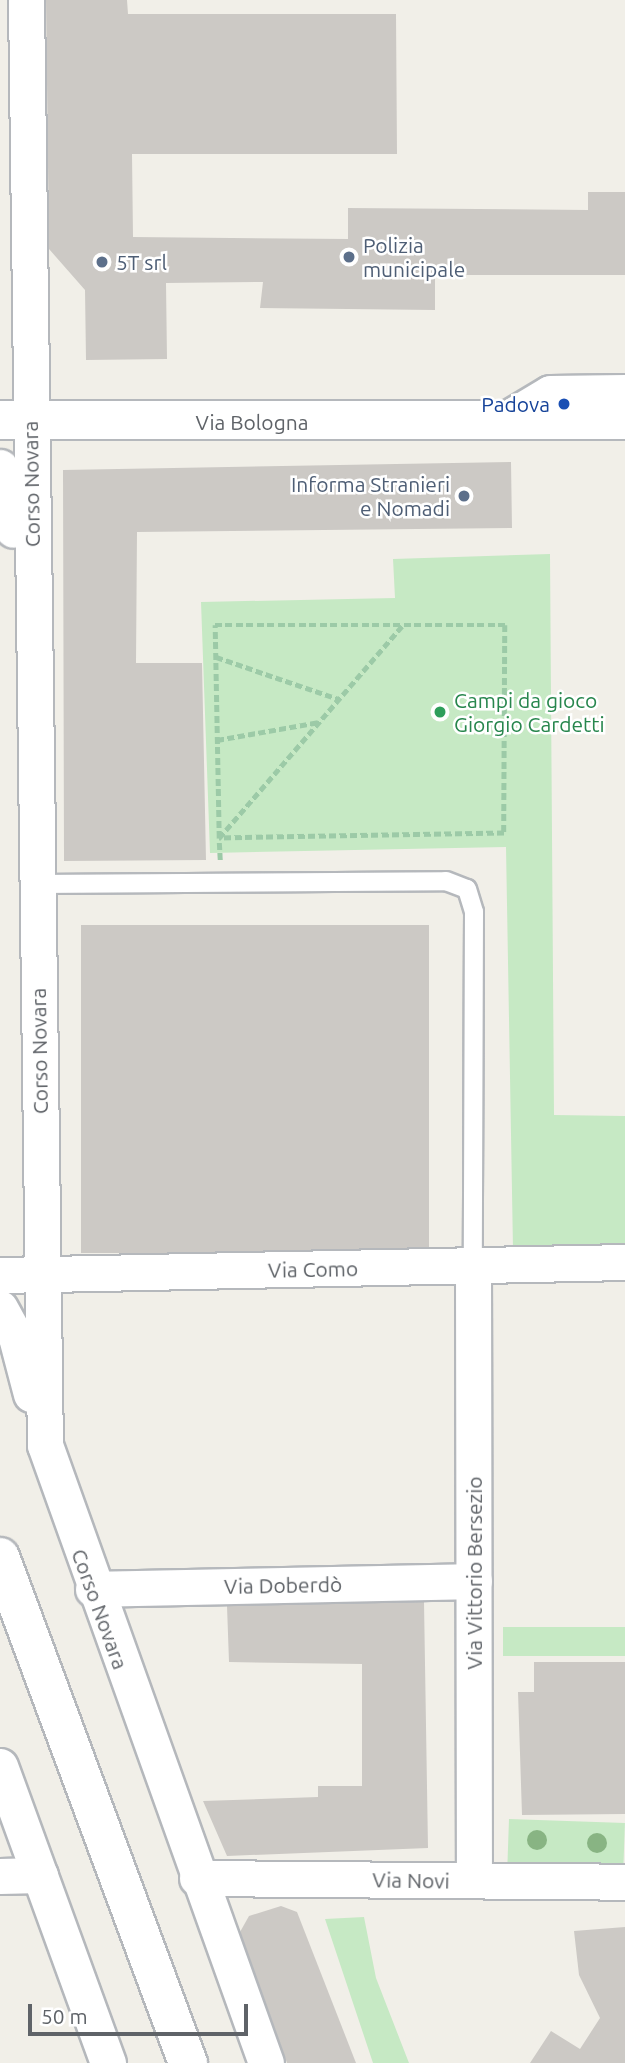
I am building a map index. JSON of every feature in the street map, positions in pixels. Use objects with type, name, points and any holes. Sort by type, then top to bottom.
[{"type":"main road","name":"Via Bologna","points":[[15,421],[625,420]]},
{"type":"main road","points":[[0,1557],[188,2063]]},
{"type":"street","name":"Corso Novara","points":[[26,0],[15,421],[33,608],[45,1445],[93,1589],[266,2063]]},
{"type":"street","points":[[505,420],[550,393],[625,391]]},
{"type":"street","points":[[0,467],[33,608]]},
{"type":"street","name":"Via Como","points":[[0,1275],[625,1262]]},
{"type":"street","name":"Via Vittorio Bersezio","points":[[473,1266],[474,1880]]},
{"type":"street","points":[[0,1308],[16,1337],[45,1445]]},
{"type":"street","name":"Via Doberdò","points":[[93,1589],[474,1581]]},
{"type":"street","points":[[0,1766],[108,2063]]},
{"type":"street","points":[[0,1876],[40,1875]]},
{"type":"street","name":"Via Novi","points":[[197,1878],[625,1882]]},
{"type":"lane","points":[[37,884],[446,881],[467,889],[474,912],[473,1266]]},
{"type":"path","points":[[215,625],[505,625],[504,833],[219,838],[215,625]]},
{"type":"path","points":[[219,838],[403,625]]},
{"type":"path","points":[[216,657],[339,699]]},
{"type":"path","points":[[217,740],[320,722]]},
{"type":"green space","points":[[550,554],[554,1115],[625,1116],[625,1248],[513,1249],[506,847],[210,853],[201,602],[395,598],[393,559]]},
{"type":"green space","points":[[503,1627],[625,1627],[625,1656],[503,1656]]},
{"type":"green space","points":[[509,1819],[625,1823],[623,1868],[507,1864]]},
{"type":"green space","points":[[364,1917],[376,1978],[409,2063],[373,2063],[325,1919]]},
{"type":"building","points":[[46,0],[127,0],[128,14],[396,14],[397,154],[132,154],[133,237],[348,239],[348,208],[588,210],[588,192],[625,192],[625,275],[435,275],[435,310],[260,308],[263,282],[166,283],[167,359],[86,360],[85,290],[49,249]]},
{"type":"building","points":[[511,462],[512,528],[137,532],[136,663],[202,663],[206,860],[64,861],[63,470]]},
{"type":"building","points":[[81,925],[429,925],[429,1253],[81,1253]]},
{"type":"building","points":[[424,1602],[428,1848],[227,1856],[203,1801],[318,1797],[318,1786],[362,1786],[362,1664],[229,1662],[227,1606]]},
{"type":"building","points":[[534,1662],[625,1662],[625,1814],[522,1815],[518,1692],[534,1692]]},
{"type":"building","points":[[281,1906],[297,1912],[356,2063],[287,2063],[240,1932],[249,1916]]},
{"type":"building","points":[[625,1927],[625,2063],[530,2063],[551,2031],[580,2049],[600,2018],[579,1975],[574,1931]]},
{"type":"place","name":"Polizia municipale","points":[[349,257]]},
{"type":"place","name":"5T srl","points":[[102,262]]},
{"type":"place","name":"Padova","points":[[564,404]]},
{"type":"place","name":"Informa Stranieri e Nomadi","points":[[464,496]]},
{"type":"place","name":"Campi da gioco Giorgio Cardetti","points":[[440,712]]}]
